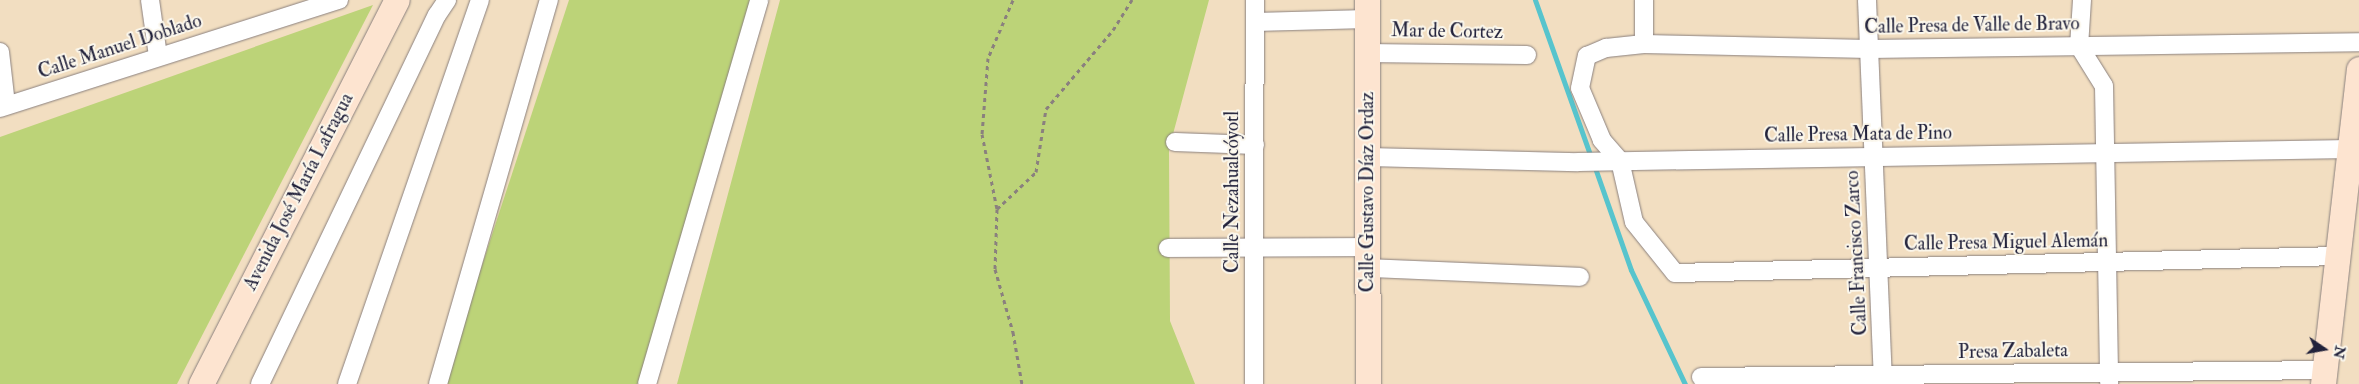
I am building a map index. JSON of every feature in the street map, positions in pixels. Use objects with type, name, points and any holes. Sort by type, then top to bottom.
[{"type":"street","points":[[150,0],[158,56]]},
{"type":"street","name":"Calle Manuel Doblado","points":[[3,106],[318,4],[340,0]]},
{"type":"street","name":"Avenida José María Lafragua","points":[[201,384],[397,0]]},
{"type":"street","points":[[260,384],[437,15],[447,0]]},
{"type":"street","points":[[347,384],[480,0]]},
{"type":"street","points":[[438,384],[549,0]]},
{"type":"street","points":[[648,384],[759,0]]},
{"type":"street","name":"Calle Nezahualcóyotl","points":[[1254,384],[1255,0]]},
{"type":"street","points":[[1644,0],[1644,44]]},
{"type":"street","name":"Calle Francisco Zarco","points":[[1867,0],[1883,379]]},
{"type":"street","points":[[2082,0],[2079,46],[2104,86],[2109,378]]},
{"type":"street","points":[[1255,22],[1367,10]]},
{"type":"street","name":"Calle Gustavo Díaz Ordaz","points":[[1367,10],[1368,384]]},
{"type":"street","name":"Calle Presa de Valle de Bravo","points":[[1612,161],[1580,88],[1587,56],[1606,48],[1644,44],[1869,48],[2359,42]]},
{"type":"street","points":[[0,52],[3,106]]},
{"type":"street","name":"Mar de Cortez","points":[[1366,53],[1527,55]]},
{"type":"street","points":[[2324,377],[2338,256],[2354,151],[2358,83]]},
{"type":"street","points":[[1175,142],[1255,145]]},
{"type":"street","name":"Calle Presa Mata de Pino","points":[[1368,157],[1578,162],[1874,156],[2354,151]]},
{"type":"street","name":"Calle Presa Miguel Alemán","points":[[1612,161],[1634,222],[1675,273],[2338,256]]},
{"type":"street","points":[[1168,248],[1254,250],[1369,257],[1580,278]]},
{"type":"street","name":"Presa Zabaleta","points":[[1701,377],[1883,379],[2324,377]]},
{"type":"path","points":[[1013,0],[988,58],[982,134],[997,209],[995,269],[1014,332],[1022,384]]},
{"type":"path","points":[[997,209],[1036,172],[1046,109],[1113,30],[1132,0]]},
{"type":"green space","points":[[569,0],[751,0],[640,384],[443,384]]},
{"type":"green space","points":[[780,0],[1209,0],[1169,149],[1170,321],[1195,384],[677,384]]},
{"type":"green space","points":[[373,5],[177,384],[0,384],[0,137]]},
{"type":"waterway","points":[[1535,0],[1591,157]]},
{"type":"waterway","points":[[1594,165],[1631,270],[1685,384]]}]
